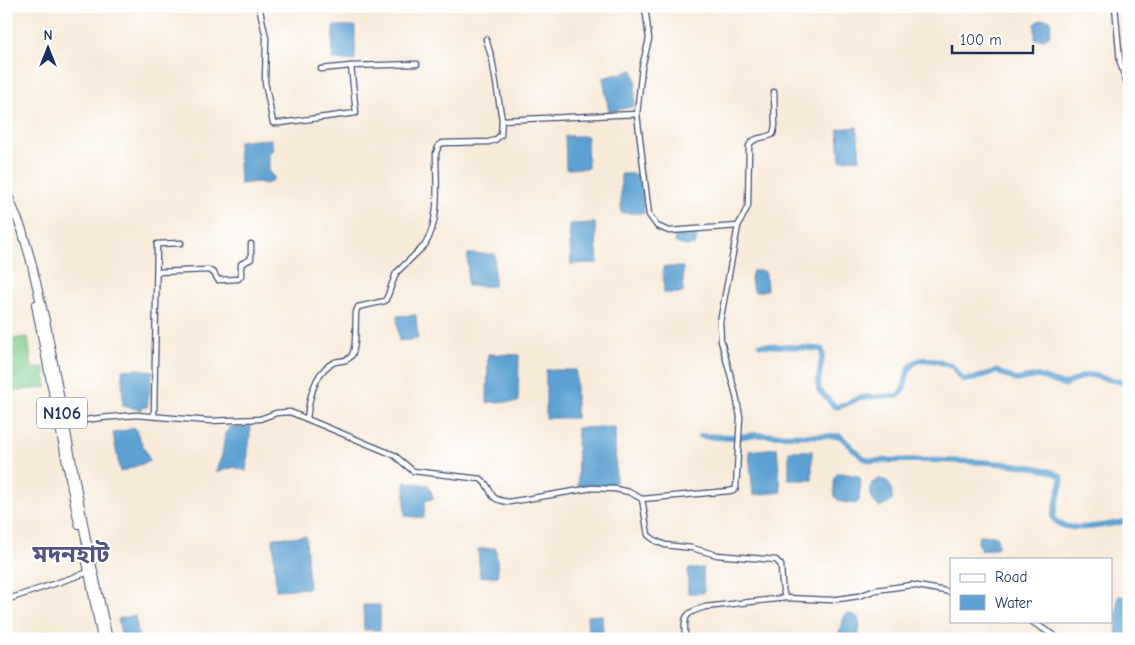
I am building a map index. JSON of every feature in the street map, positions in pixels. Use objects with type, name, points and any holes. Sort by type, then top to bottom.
[{"type":"highway","name":"N106","points":[[6,191],[22,230],[46,325],[64,423],[73,460],[86,539],[108,639]]},
{"type":"highway","name":"N106","points":[[6,203],[28,264],[58,424],[102,639]]},
{"type":"street","points":[[258,6],[266,38],[264,82],[274,123],[280,124],[356,113],[351,66]]},
{"type":"street","points":[[645,6],[649,39],[642,67],[636,114],[649,215],[658,226],[669,231],[738,226]]},
{"type":"street","points":[[1114,6],[1120,62],[1129,91]]},
{"type":"street","points":[[308,419],[318,376],[324,368],[336,361],[347,360],[352,356],[358,307],[384,301],[396,273],[425,245],[428,239],[436,210],[436,148],[443,143],[489,142],[501,135],[502,120],[492,59],[486,38]]},
{"type":"street","points":[[321,69],[418,64]]},
{"type":"street","points":[[64,423],[100,418],[154,416],[209,420],[260,419],[276,413],[290,412],[394,455],[413,471],[482,479],[492,496],[499,501],[509,502],[592,488],[629,492],[642,499],[729,492],[734,490],[736,488],[740,417],[734,386],[721,340],[720,322],[738,226],[748,206],[749,146],[754,140],[770,136],[774,130],[774,92]]},
{"type":"street","points":[[502,120],[636,114]]},
{"type":"street","points":[[154,416],[157,244],[180,243]]},
{"type":"street","points":[[157,272],[208,270],[214,272],[218,280],[238,279],[241,276],[241,264],[252,259],[251,244]]},
{"type":"street","points":[[642,499],[648,535],[656,542],[692,548],[717,555],[776,560],[781,565],[785,598]]},
{"type":"street","points":[[6,598],[12,598],[89,572]]},
{"type":"street","points":[[685,637],[684,621],[686,616],[692,611],[705,607],[785,598],[831,600],[859,596],[876,590],[912,585],[950,592]]},
{"type":"street","points":[[1033,622],[1059,639]]},
{"type":"green space","points":[[28,337],[32,369],[44,367],[47,387],[6,392],[6,340]]},
{"type":"water","points":[[1044,19],[1051,22],[1050,35],[1044,39],[1035,39],[1035,24]]},
{"type":"water","points":[[333,26],[355,26],[355,61],[332,60]]},
{"type":"water","points":[[633,70],[636,81],[634,106],[609,112],[603,78]]},
{"type":"water","points":[[857,127],[860,159],[840,160],[838,129]]},
{"type":"water","points":[[565,136],[587,136],[588,168],[566,169]]},
{"type":"water","points":[[271,139],[273,150],[269,153],[269,172],[275,178],[267,184],[257,182],[240,184],[238,141]]},
{"type":"water","points":[[621,174],[643,174],[644,213],[621,213]]},
{"type":"water","points":[[595,223],[598,263],[571,264],[569,224]]},
{"type":"water","points":[[692,232],[696,237],[695,245],[687,246],[676,243],[674,237],[677,233]]},
{"type":"water","points":[[468,254],[495,254],[494,286],[467,286]]},
{"type":"water","points":[[663,267],[683,267],[683,293],[664,293]]},
{"type":"water","points":[[753,271],[764,271],[766,274],[767,290],[755,292],[751,282]]},
{"type":"water","points":[[416,315],[418,339],[399,341],[397,316]]},
{"type":"water","points":[[488,354],[519,355],[518,402],[487,402]]},
{"type":"water","points":[[139,369],[153,371],[147,407],[143,407],[142,410],[123,406],[122,370]]},
{"type":"water","points":[[546,370],[576,370],[576,418],[546,418]]},
{"type":"water","points":[[230,426],[239,428],[251,426],[246,471],[234,467],[218,472],[216,470],[222,455],[225,434]]},
{"type":"water","points":[[615,427],[616,485],[578,486],[577,428]]},
{"type":"water","points":[[135,428],[150,461],[120,472],[113,433]]},
{"type":"water","points":[[777,448],[781,492],[753,495],[749,451]]},
{"type":"water","points":[[789,451],[812,451],[812,480],[789,480]]},
{"type":"water","points":[[837,474],[857,476],[861,479],[859,501],[855,504],[839,501],[835,496],[835,478]]},
{"type":"water","points":[[879,479],[889,483],[892,501],[879,507],[872,499],[871,490],[872,483]]},
{"type":"water","points":[[405,482],[428,485],[434,498],[425,501],[424,518],[405,516]]},
{"type":"water","points":[[979,535],[997,536],[998,547],[981,551],[978,542]]},
{"type":"water","points":[[306,536],[309,588],[276,590],[273,538]]},
{"type":"water","points":[[496,548],[498,576],[480,577],[478,549]]},
{"type":"water","points":[[703,568],[704,593],[688,593],[688,569]]},
{"type":"water","points":[[1118,596],[1129,597],[1129,639],[1116,639]]},
{"type":"water","points":[[363,605],[380,605],[380,630],[364,630]]},
{"type":"water","points":[[847,613],[857,616],[860,625],[858,637],[838,637]]},
{"type":"water","points":[[135,615],[139,639],[122,639],[118,619]]},
{"type":"water","points":[[602,615],[603,634],[588,635],[587,616]]},
{"type":"waterway","points":[[760,345],[821,349],[823,353],[818,383],[819,390],[837,407],[861,397],[897,396],[903,389],[913,364],[924,360],[931,360],[953,367],[964,380],[996,371],[1016,380],[1038,376],[1064,385],[1091,375],[1129,384]]},
{"type":"waterway","points":[[741,437],[701,436],[727,438],[755,435],[840,436],[863,458],[871,461],[971,462],[1028,467],[1049,471],[1061,477],[1062,480],[1053,517],[1058,523],[1076,528],[1129,521]]},
{"type":"district","name":"মদনহাট","points":[[71,554]]}]
